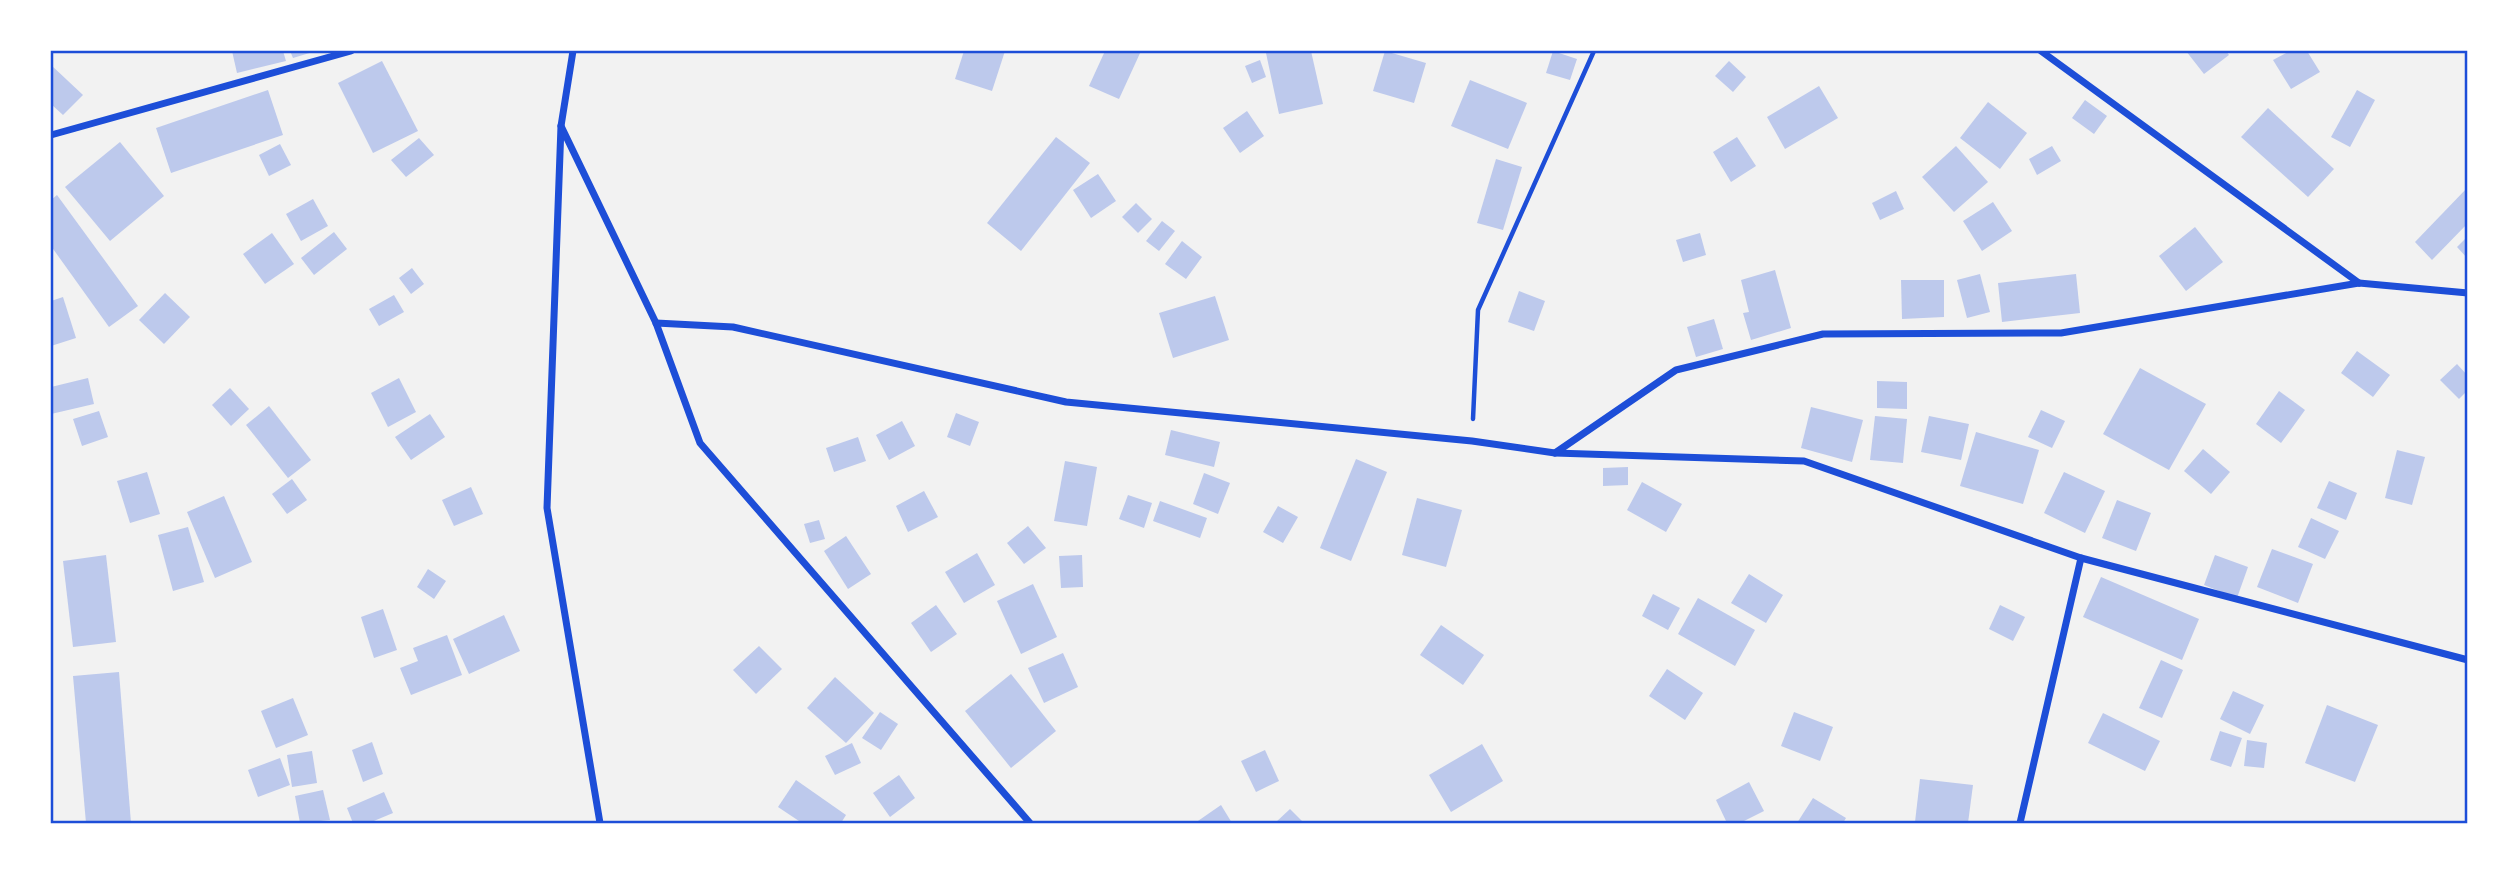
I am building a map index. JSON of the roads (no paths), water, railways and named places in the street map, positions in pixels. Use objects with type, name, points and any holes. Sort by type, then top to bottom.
[{"type":"street","points":[[51,135],[351,51]]},
{"type":"street","points":[[573,51],[561,126],[547,508],[600,823]]},
{"type":"street","points":[[2041,51],[2360,283]]},
{"type":"street","points":[[561,126],[656,323],[700,443],[1030,823]]},
{"type":"street","points":[[1555,453],[1676,370],[1823,334],[2061,333],[2360,283],[2468,293]]},
{"type":"street","points":[[656,323],[733,327],[1066,402],[1472,441],[1555,453],[1804,461],[2081,558],[2468,660]]},
{"type":"street","points":[[2020,823],[2081,558]]}]
